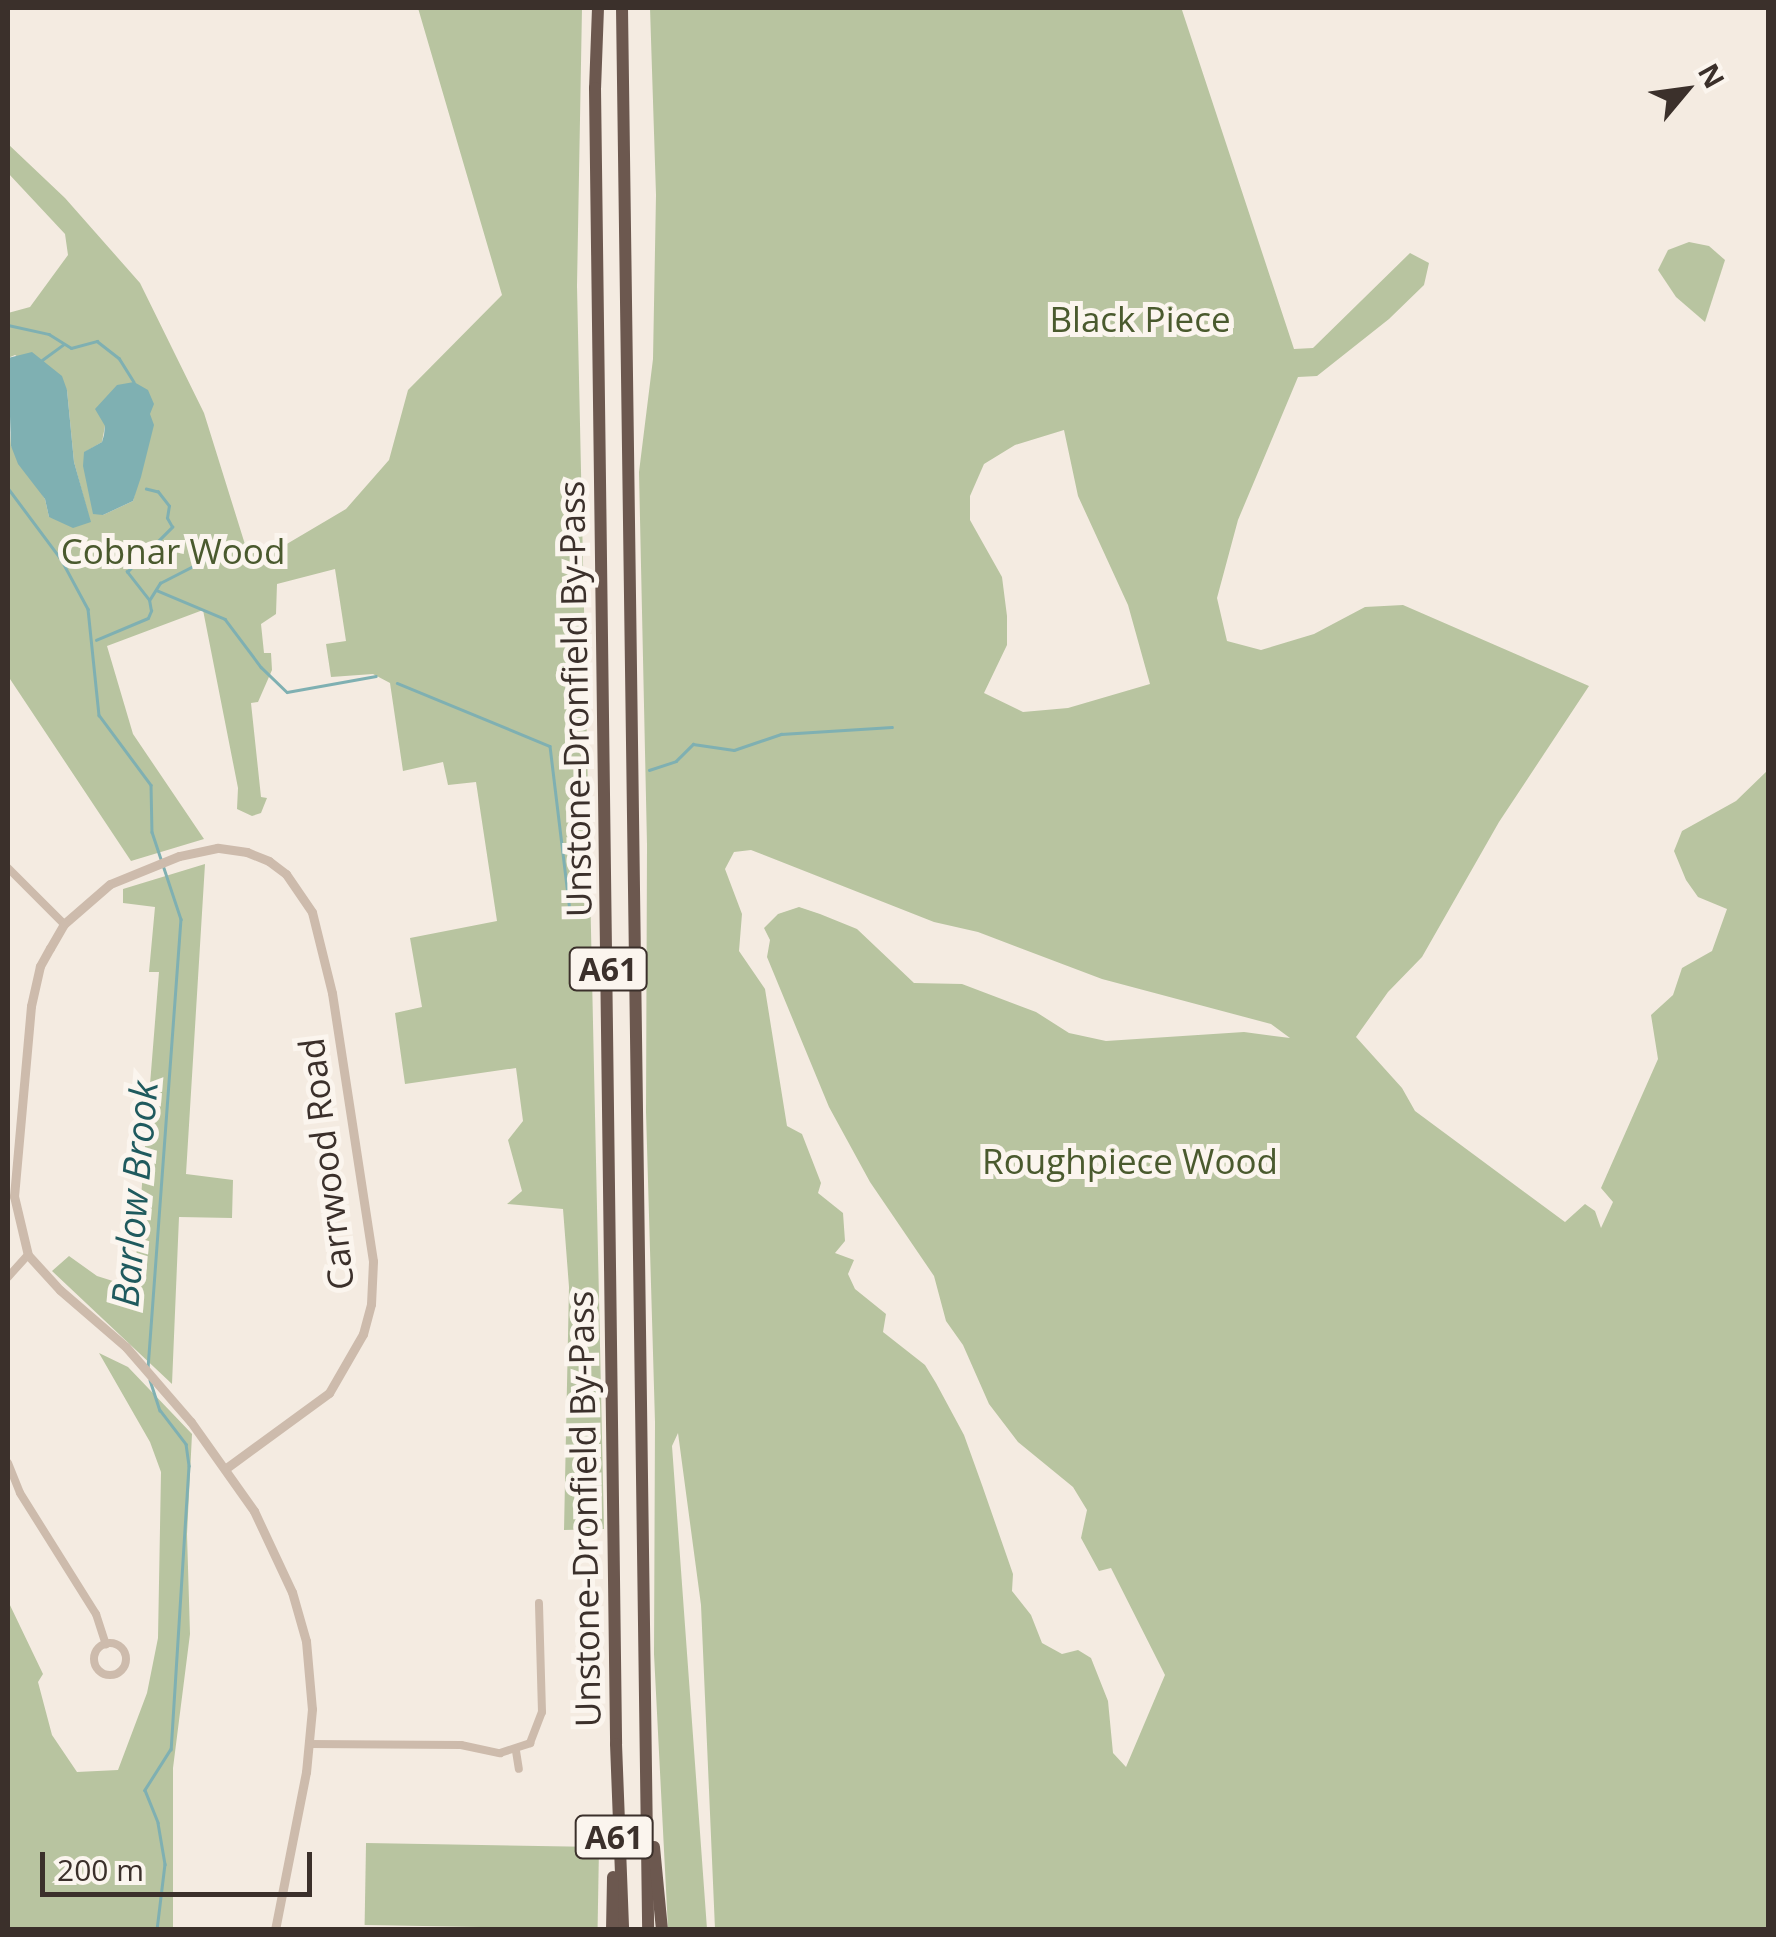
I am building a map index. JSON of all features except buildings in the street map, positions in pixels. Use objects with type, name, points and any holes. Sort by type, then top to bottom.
[{"type":"highway","name":"Unstone-Dronfield By-Pass","points":[[598,8],[595,88],[616,1744],[623,1930]]},
{"type":"highway","name":"Unstone-Dronfield By-Pass","points":[[622,8],[648,1930]]},
{"type":"highway","name":"A61","points":[[612,1930],[616,1744]]},
{"type":"highway","name":"A61","points":[[646,1780],[662,1930]]},
{"type":"street","name":"Carrwood Road","points":[[64,924],[110,884],[179,856],[218,848],[247,852],[269,861],[286,874],[312,912],[332,993],[373,1260],[371,1304],[363,1334],[339,1378],[306,1412],[225,1470]]},
{"type":"street","points":[[8,868],[64,924],[40,966],[30,1006],[14,1190],[15,1214],[28,1255],[158,1382],[269,1536],[292,1592],[310,1670],[309,1744],[274,1930]]},
{"type":"street","points":[[8,1277],[28,1255]]},
{"type":"street","points":[[8,1463],[20,1493],[96,1614],[106,1644]]},
{"type":"street","points":[[309,1744],[461,1745],[500,1753],[516,1751],[530,1743],[542,1712],[539,1603]]},
{"type":"street","points":[[106,1644],[120,1647],[126,1655],[122,1669],[114,1674],[103,1673],[95,1660],[106,1644]]},
{"type":"street","points":[[516,1751],[519,1769]]},
{"type":"green space","name":"Cobnar Wood","points":[[418,8],[582,8],[577,286],[604,1529],[564,1530],[569,1287],[563,1209],[507,1204],[522,1191],[508,1140],[523,1121],[516,1068],[405,1084],[395,1013],[422,1007],[410,938],[497,921],[476,782],[448,785],[443,762],[403,771],[390,683],[373,674],[331,677],[326,644],[346,641],[335,569],[277,584],[276,614],[261,624],[264,653],[271,653],[272,670],[258,702],[251,703],[261,797],[267,798],[261,813],[252,816],[237,809],[238,788],[203,610],[107,646],[133,734],[204,839],[131,861],[8,676],[8,404],[11,446],[45,499],[49,517],[90,521],[74,462],[67,390],[15,355],[8,358],[8,313],[30,307],[68,255],[65,234],[8,173],[8,144],[65,198],[140,283],[204,413],[248,554],[280,548],[346,509],[389,460],[408,390],[502,295]],"holes":[[[105,426],[145,454],[133,501],[103,515],[85,452],[102,442]]]},
{"type":"green space","points":[[650,8],[1177,8],[1182,10],[1294,349],[1313,348],[1410,253],[1429,263],[1424,285],[1389,319],[1317,376],[1298,377],[1238,520],[1217,598],[1227,641],[1261,650],[1314,634],[1365,607],[1403,605],[1589,686],[1499,822],[1422,957],[1388,992],[1356,1037],[1402,1088],[1415,1111],[1565,1222],[1585,1204],[1595,1211],[1601,1228],[1613,1202],[1601,1188],[1658,1059],[1651,1015],[1673,995],[1682,968],[1712,951],[1727,909],[1698,897],[1686,880],[1674,851],[1682,831],[1736,801],[1768,770],[1768,1929],[715,1929],[701,1605],[678,1433],[672,1446],[707,1929],[668,1929],[654,1654],[655,1422],[646,1112],[647,845],[639,472],[653,359],[656,195]],"holes":[[[1064,430],[1078,496],[1128,605],[1150,684],[1068,708],[1023,712],[984,693],[1007,645],[1007,616],[1002,577],[970,520],[970,496],[984,464],[1015,445]],[[751,850],[934,922],[978,932],[1102,979],[1271,1024],[1290,1038],[1244,1032],[1106,1041],[1069,1033],[1036,1012],[962,984],[914,983],[857,929],[799,907],[778,914],[764,928],[770,940],[767,957],[829,1107],[870,1182],[934,1276],[946,1321],[963,1345],[989,1404],[1018,1442],[1073,1487],[1087,1510],[1081,1538],[1099,1571],[1111,1568],[1165,1675],[1126,1767],[1113,1753],[1108,1701],[1091,1658],[1078,1650],[1062,1654],[1042,1643],[1031,1615],[1012,1591],[1013,1574],[964,1435],[936,1383],[925,1365],[883,1332],[886,1314],[855,1289],[848,1274],[854,1260],[835,1253],[845,1241],[843,1213],[818,1193],[821,1183],[802,1134],[787,1126],[765,989],[739,951],[742,914],[725,869],[734,852]]]},
{"type":"green space","points":[[1689,242],[1709,246],[1725,260],[1705,322],[1676,297],[1658,270],[1668,250]]},
{"type":"green space","points":[[205,864],[186,1174],[233,1180],[232,1218],[179,1217],[172,1384],[52,1271],[69,1256],[97,1276],[116,1282],[129,1280],[135,1272],[159,972],[149,972],[155,907],[123,903],[123,889]]},
{"type":"green space","points":[[99,1353],[128,1367],[192,1434],[187,1534],[190,1634],[173,1768],[173,1929],[8,1929],[8,1601],[43,1674],[38,1682],[52,1735],[77,1772],[118,1770],[147,1693],[158,1638],[161,1472],[150,1442]]},
{"type":"green space","points":[[366,1843],[599,1847],[598,1929],[365,1925]]},
{"type":"water","points":[[32,352],[62,376],[67,390],[74,462],[91,522],[73,528],[49,517],[45,499],[18,464],[11,446],[8,358]]},
{"type":"water","points":[[134,382],[148,390],[154,404],[150,414],[154,425],[141,477],[133,501],[103,515],[93,514],[83,466],[84,452],[102,442],[104,435],[105,426],[95,409],[117,385]]},
{"type":"waterway","points":[[8,325],[49,334],[71,348],[97,341],[119,358],[134,382]]},
{"type":"waterway","points":[[42,360],[63,345]]},
{"type":"waterway","name":"Barlow Brook","points":[[8,488],[61,559],[88,609],[99,715],[151,785],[152,832],[181,919],[148,1367]]},
{"type":"waterway","points":[[96,640],[148,618],[151,611],[149,600],[127,572],[172,527],[167,518],[169,506],[158,492],[146,489]]},
{"type":"waterway","points":[[63,557],[70,545]]},
{"type":"waterway","points":[[150,599],[160,583],[217,554]]},
{"type":"waterway","points":[[156,590],[225,619],[261,667],[287,692],[376,676]]},
{"type":"waterway","points":[[397,683],[550,746],[570,912],[578,912]]},
{"type":"waterway","points":[[649,770],[676,761],[693,744],[734,750],[781,734],[892,727]]},
{"type":"waterway","name":"Barlow Brook","points":[[150,1380],[160,1410],[186,1444],[189,1466],[171,1749],[145,1790],[158,1823],[165,1864],[157,1930]]},
{"type":"park label","name":"Black Piece","points":[[1140,319]]},
{"type":"park label","name":"Roughpiece Wood","points":[[1130,1161]]}]
